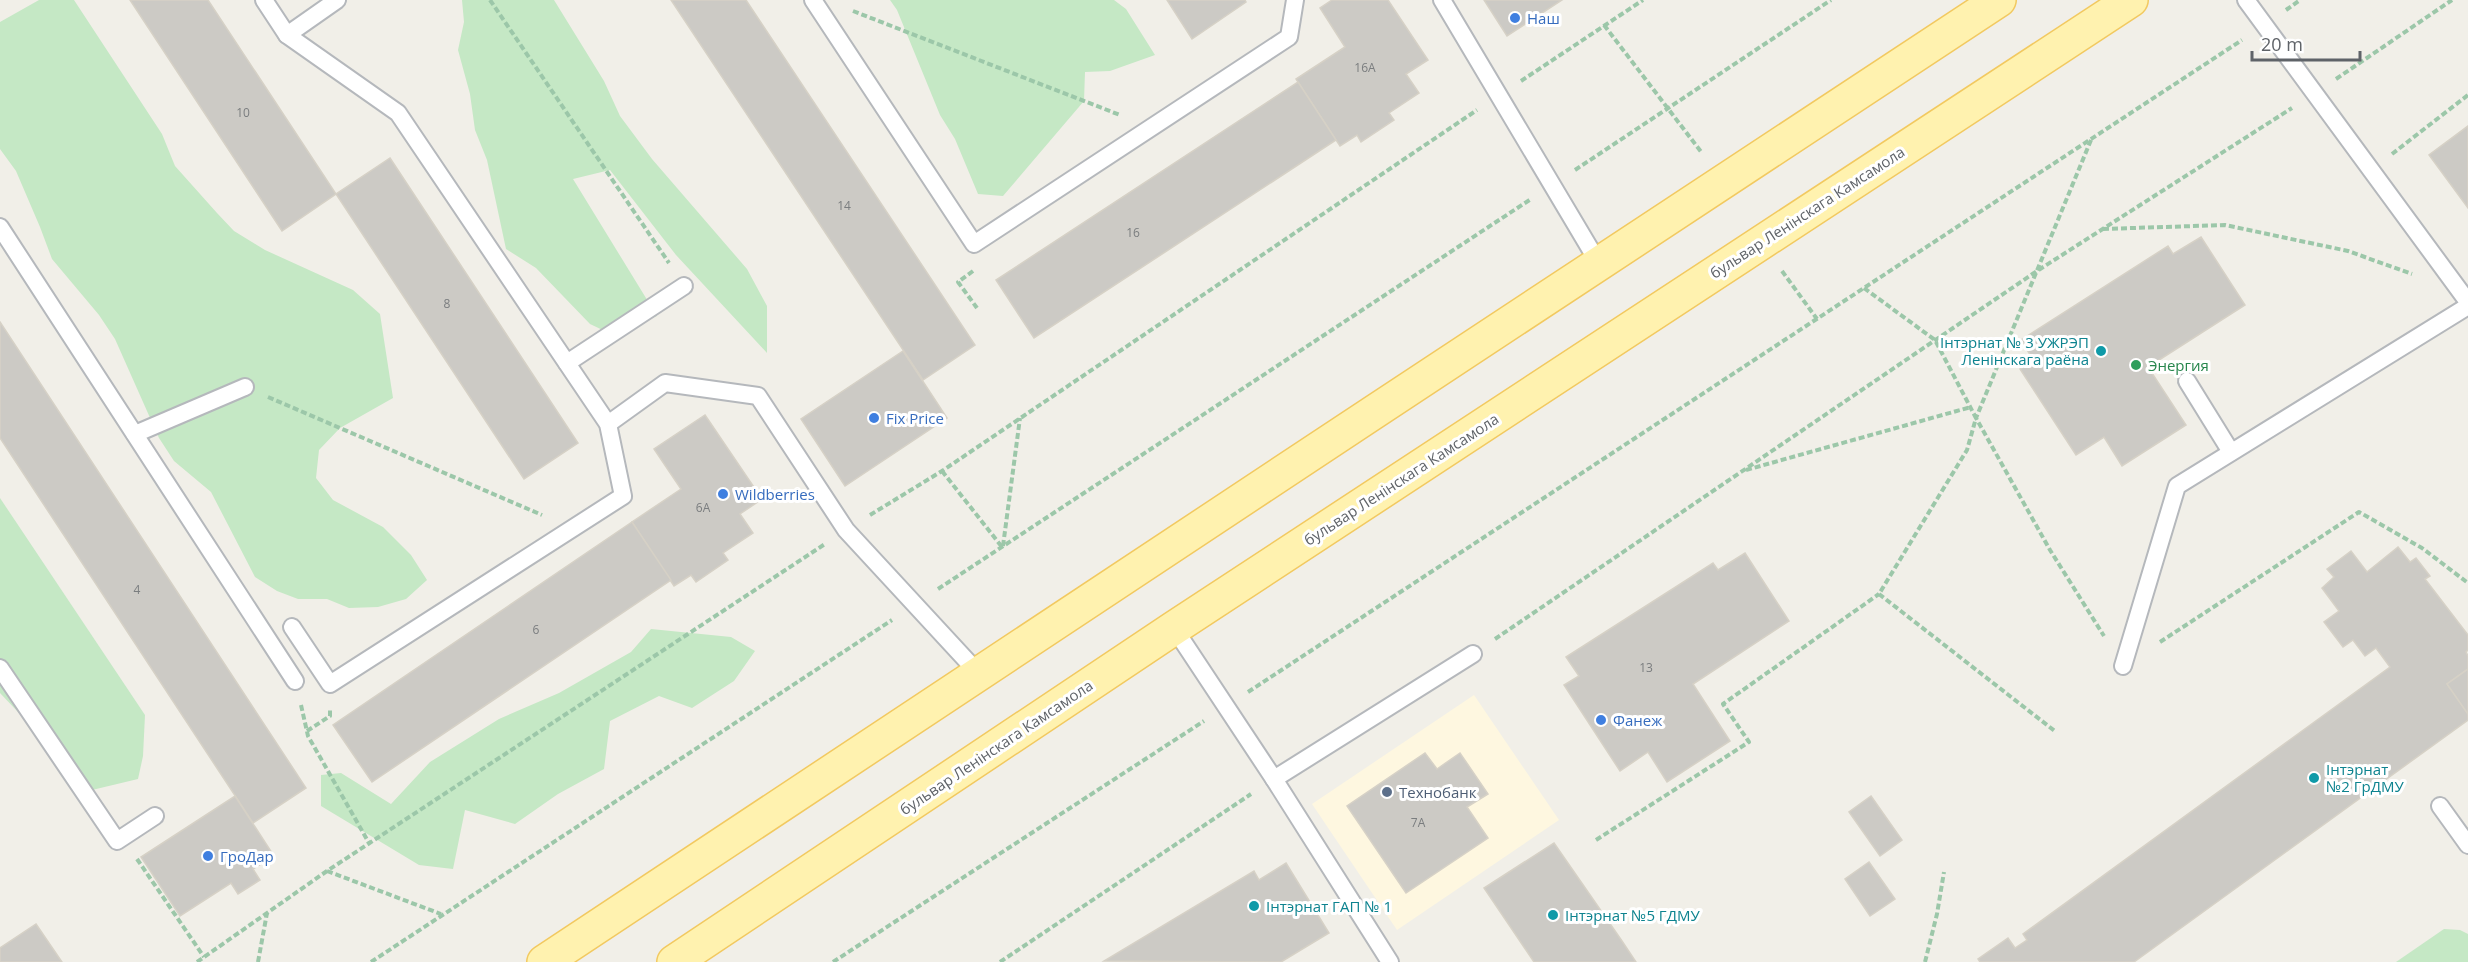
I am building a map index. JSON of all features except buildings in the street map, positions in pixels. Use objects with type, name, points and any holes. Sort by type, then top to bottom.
[{"type":"main road","points":[[544,962],[980,675],[1598,262],[1999,0]]},
{"type":"main road","name":"бульвар Ленінскага Камсамола","points":[[674,962],[1174,628],[2131,0]]},
{"type":"lane","points":[[264,0],[287,35],[398,113],[608,424],[623,496],[330,684],[292,627]]},
{"type":"lane","points":[[287,35],[337,0]]},
{"type":"lane","points":[[813,0],[974,244],[1290,37],[1295,0]]},
{"type":"lane","points":[[1442,0],[1598,262]]},
{"type":"lane","points":[[2123,666],[2177,486],[2468,304],[2246,0]]},
{"type":"lane","points":[[0,227],[295,681]]},
{"type":"lane","points":[[567,363],[684,286]]},
{"type":"lane","points":[[2187,381],[2231,452]]},
{"type":"lane","points":[[608,424],[665,383],[758,396],[846,530],[980,675]]},
{"type":"lane","points":[[135,434],[245,387]]},
{"type":"lane","points":[[1174,628],[1274,779],[1390,962]]},
{"type":"lane","points":[[1274,779],[1473,654]]},
{"type":"lane","points":[[1,673],[117,841],[155,816]]},
{"type":"lane","points":[[2440,806],[2468,845]]},
{"type":"path","points":[[490,0],[684,286]]},
{"type":"path","points":[[198,962],[369,843],[846,530],[942,471],[1643,0]]},
{"type":"path","points":[[371,962],[1831,0]]},
{"type":"path","points":[[833,962],[1817,319],[2300,0]]},
{"type":"path","points":[[1473,654],[2037,271],[2314,94],[2452,0]]},
{"type":"path","points":[[846,8],[1152,127]]},
{"type":"path","points":[[1604,25],[1707,159]]},
{"type":"path","points":[[2370,171],[2468,95]]},
{"type":"path","points":[[1596,840],[1749,742],[1723,704],[1879,594],[1967,450],[1976,418],[2092,138]]},
{"type":"path","points":[[2102,229],[2225,225],[2348,251],[2422,277]]},
{"type":"path","points":[[1777,265],[1817,319]]},
{"type":"path","points":[[976,269],[958,282],[977,308]]},
{"type":"path","points":[[1864,288],[1935,340],[2050,550],[2123,666],[2359,512],[2422,548],[2468,583]]},
{"type":"path","points":[[245,387],[573,528]]},
{"type":"path","points":[[1741,471],[1971,407]]},
{"type":"path","points":[[1002,547],[1020,418]]},
{"type":"path","points":[[942,471],[1002,547]]},
{"type":"path","points":[[1879,594],[2056,732]]},
{"type":"path","points":[[330,716],[308,734],[369,843]]},
{"type":"path","points":[[1000,962],[1274,779]]},
{"type":"path","points":[[122,837],[204,957]]},
{"type":"path","points":[[327,871],[441,915]]},
{"type":"path","points":[[1925,962],[1937,914],[1944,872]]},
{"type":"path","points":[[258,962],[267,912]]},
{"type":"shaded area","points":[[1474,695],[1559,820],[1397,930],[1312,804]]},
{"type":"green space","points":[[39,0],[74,0],[162,134],[175,166],[234,231],[265,250],[353,290],[380,314],[393,398],[340,428],[319,450],[316,478],[333,500],[383,527],[411,555],[427,580],[406,599],[378,607],[349,608],[327,599],[298,599],[277,591],[255,577],[211,492],[174,461],[159,438],[115,339],[99,315],[52,259],[16,171],[0,149],[0,22]]},
{"type":"green space","points":[[462,0],[554,0],[604,81],[620,116],[652,159],[747,269],[767,306],[767,353],[676,255],[610,170],[573,179],[657,316],[611,334],[590,324],[536,268],[506,249],[487,160],[475,130],[470,94],[458,50],[464,22]]},
{"type":"green space","points":[[890,0],[1114,0],[1126,9],[1155,55],[1110,71],[1085,72],[1084,101],[1003,196],[978,194],[955,139],[940,115],[897,10]]},
{"type":"green space","points":[[0,498],[145,715],[143,756],[138,779],[92,790],[0,693]]},
{"type":"green space","points":[[651,629],[731,637],[755,651],[734,681],[692,708],[659,696],[610,721],[604,769],[558,794],[515,824],[465,810],[453,869],[419,865],[321,806],[321,775],[341,773],[391,804],[430,762],[499,719],[559,693],[631,652]]},
{"type":"green space","points":[[2444,929],[2460,930],[2468,934],[2468,962],[2396,962]]},
{"type":"place","name":"Наш","points":[[1515,18]]},
{"type":"place","name":"Інтэрнат № 3 УЖРЭП Ленінскага раёна","points":[[2101,351]]},
{"type":"place","name":"Энергия","points":[[2136,365]]},
{"type":"place","name":"Fix Price","points":[[874,418]]},
{"type":"place","name":"Wildberries","points":[[723,494]]},
{"type":"place","name":"Фанеж","points":[[1601,720]]},
{"type":"place","name":"Інтэрнат №2 ГрДМУ","points":[[2314,778]]},
{"type":"place","name":"Технобанк","points":[[1387,792]]},
{"type":"place","name":"ГроДар","points":[[208,856]]},
{"type":"place","name":"Інтэрнат ГАП № 1","points":[[1254,906]]},
{"type":"place","name":"Інтэрнат №5 ГДМУ","points":[[1553,915]]}]
